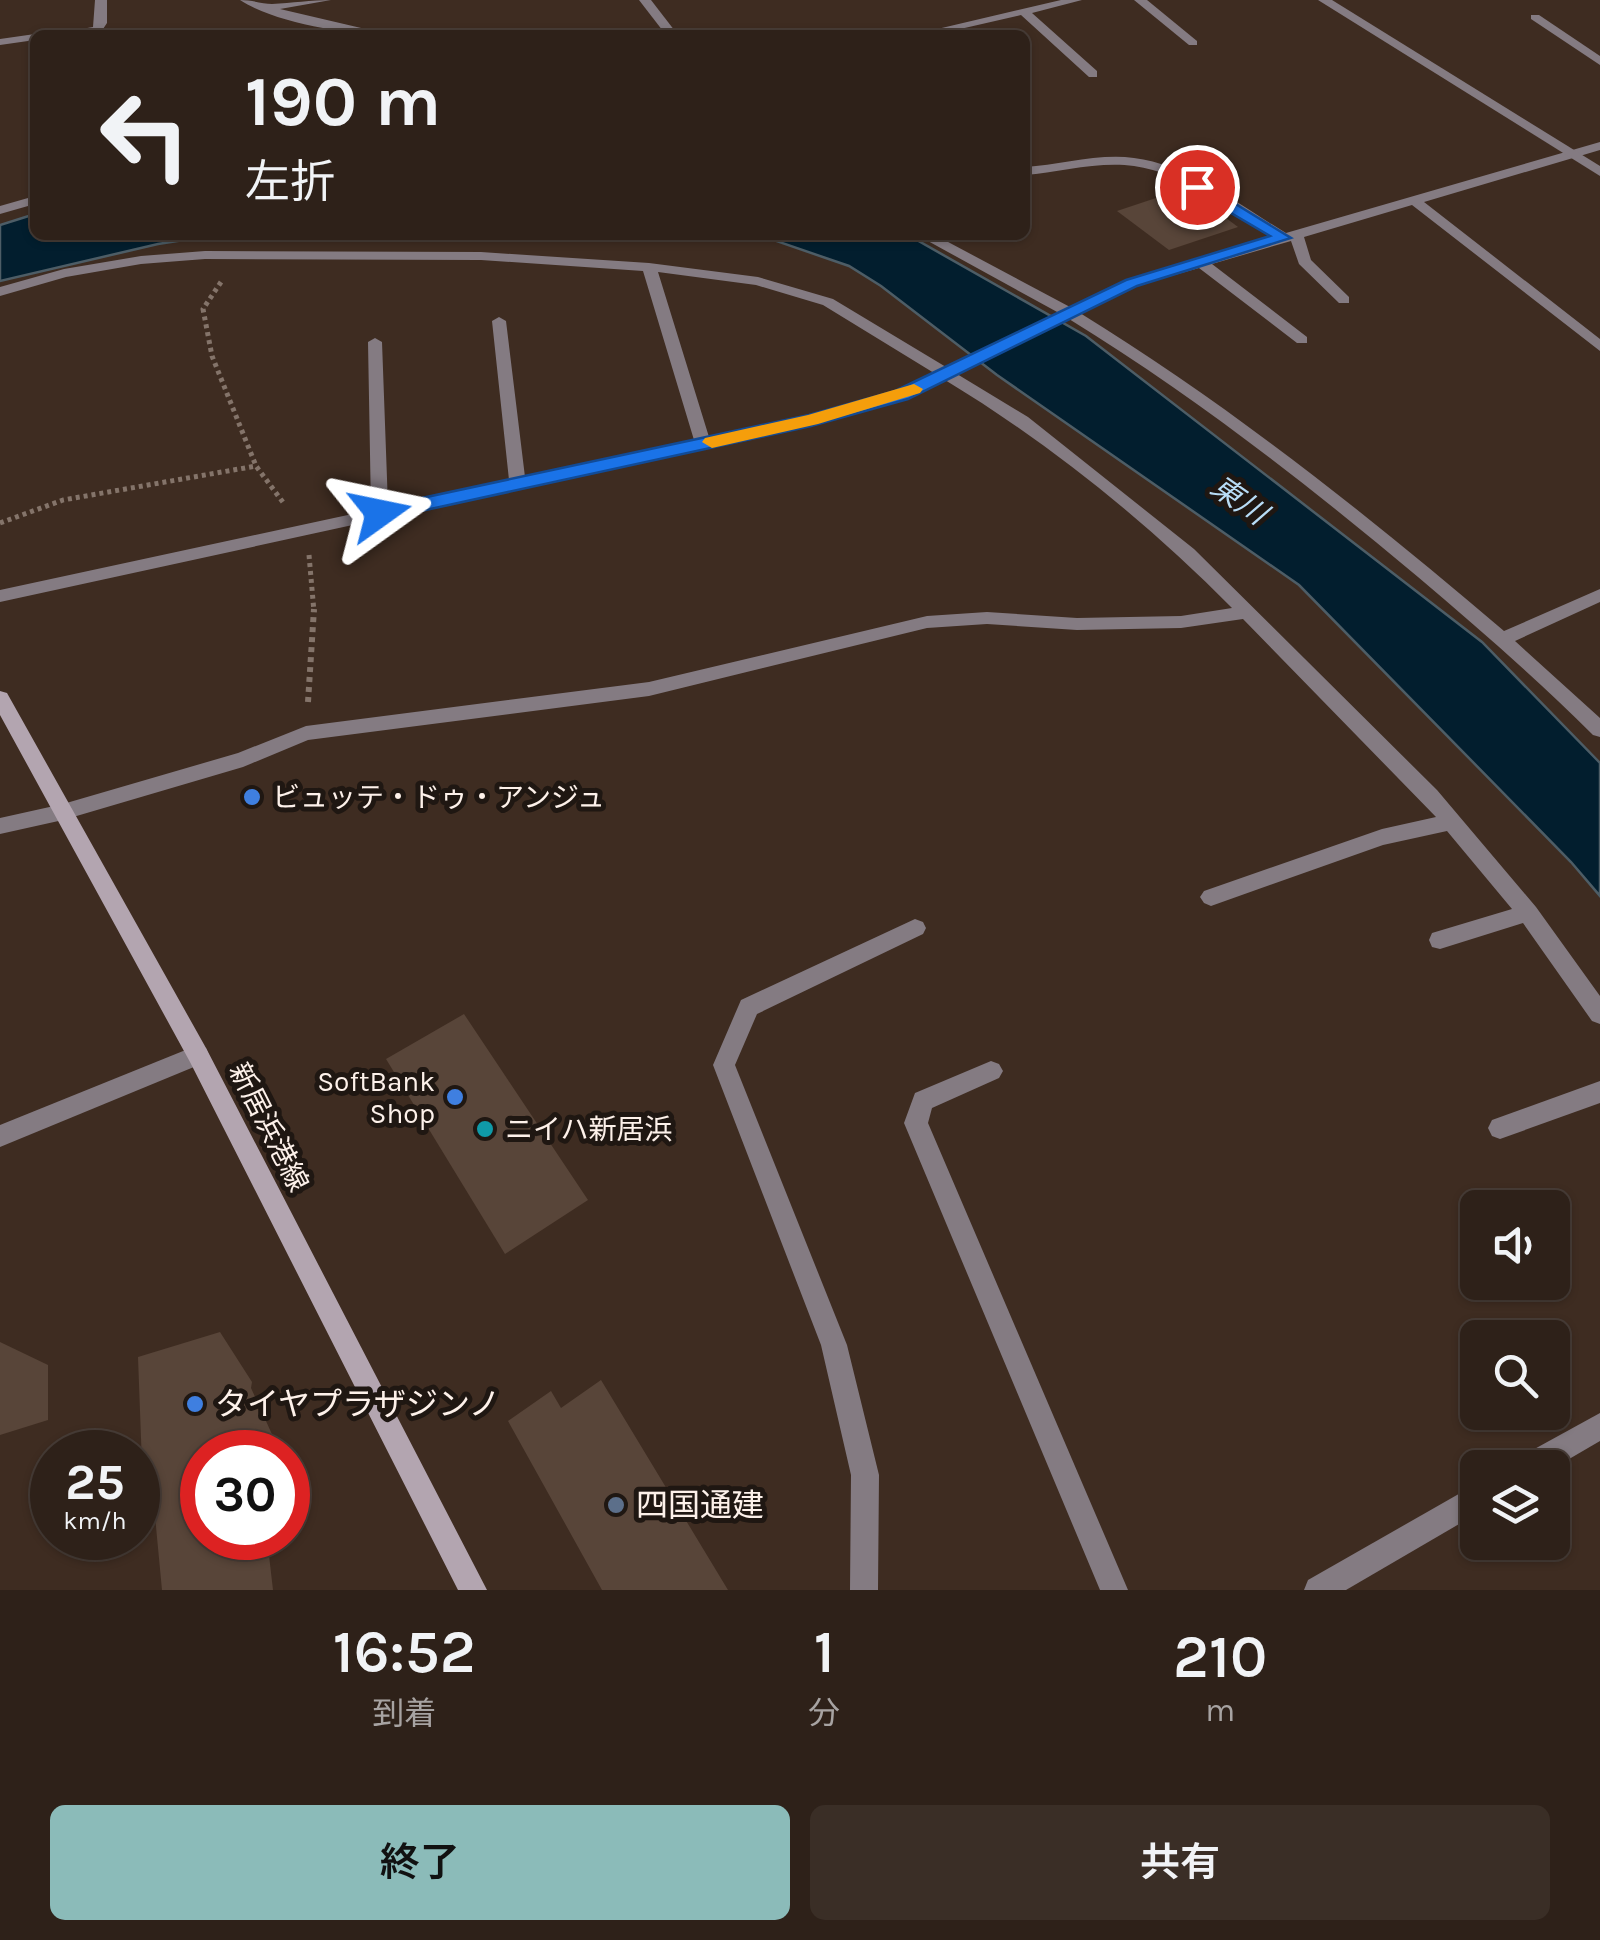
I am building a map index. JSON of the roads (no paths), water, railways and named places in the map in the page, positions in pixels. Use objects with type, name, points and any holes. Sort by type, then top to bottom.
[{"type":"main road","name":"新居浜港線","points":[[0,698],[198,1055],[473,1590]]},
{"type":"street","points":[[96,30],[101,23],[102,0]]},
{"type":"street","points":[[246,0],[282,14],[360,30]]},
{"type":"street","points":[[270,8],[325,0]]},
{"type":"street","points":[[645,0],[668,30]]},
{"type":"street","points":[[932,30],[980,13],[1076,0]]},
{"type":"street","points":[[1140,0],[1193,43]]},
{"type":"street","points":[[1324,0],[1600,172]]},
{"type":"street","points":[[1022,10],[1093,74]]},
{"type":"street","points":[[1535,18],[1600,61]]},
{"type":"street","points":[[0,42],[30,38]]},
{"type":"street","points":[[0,596],[703,444],[902,395],[1132,283],[1600,146]]},
{"type":"street","points":[[1030,171],[1131,161],[1197,187],[1289,236],[1304,261],[1344,300]]},
{"type":"street","points":[[1412,199],[1600,346]]},
{"type":"street","points":[[0,210],[30,201]]},
{"type":"street","points":[[934,240],[1049,299],[1247,430],[1502,639],[1600,730]]},
{"type":"street","points":[[0,292],[64,273],[141,260],[247,254],[481,256],[650,267],[758,281],[828,302],[1022,420],[1188,554],[1452,822],[1528,913],[1600,1014]]},
{"type":"street","points":[[1201,262],[1302,340]]},
{"type":"street","points":[[650,267],[703,444]]},
{"type":"street","points":[[499,321],[518,484]]},
{"type":"street","points":[[375,342],[380,513]]},
{"type":"street","points":[[1502,639],[1600,595]]},
{"type":"street","points":[[0,826],[63,812],[243,759],[306,733],[649,689],[928,622],[987,618],[1076,624],[1180,622],[1246,612]]},
{"type":"street","points":[[1211,897],[1382,837],[1452,822]]},
{"type":"street","points":[[1440,940],[1528,913]]},
{"type":"street","points":[[864,1590],[864,1475],[834,1344],[724,1065],[749,1007],[915,928]]},
{"type":"street","points":[[0,1136],[198,1055]]},
{"type":"street","points":[[991,1071],[923,1101],[916,1123],[1114,1590]]},
{"type":"street","points":[[1500,1128],[1600,1092]]},
{"type":"street","points":[[1559,1450],[1600,1426]]},
{"type":"street","points":[[1318,1590],[1460,1507]]},
{"type":"water","points":[[30,216],[30,240],[184,240],[0,281],[0,225]]},
{"type":"water","name":"東川","points":[[774,240],[917,240],[1086,336],[1482,642],[1600,763],[1600,896],[1299,585],[997,375],[849,266]]},
{"type":"place","name":"ビュッテ・ドゥ・アンジュ","points":[[252,797]]},
{"type":"place","name":"SoftBank Shop","points":[[455,1097]]},
{"type":"place","name":"ニイハ新居浜","points":[[485,1129]]},
{"type":"place","name":"タイヤプラザジンノ","points":[[195,1404]]},
{"type":"place","name":"四国通建","points":[[616,1505]]}]
